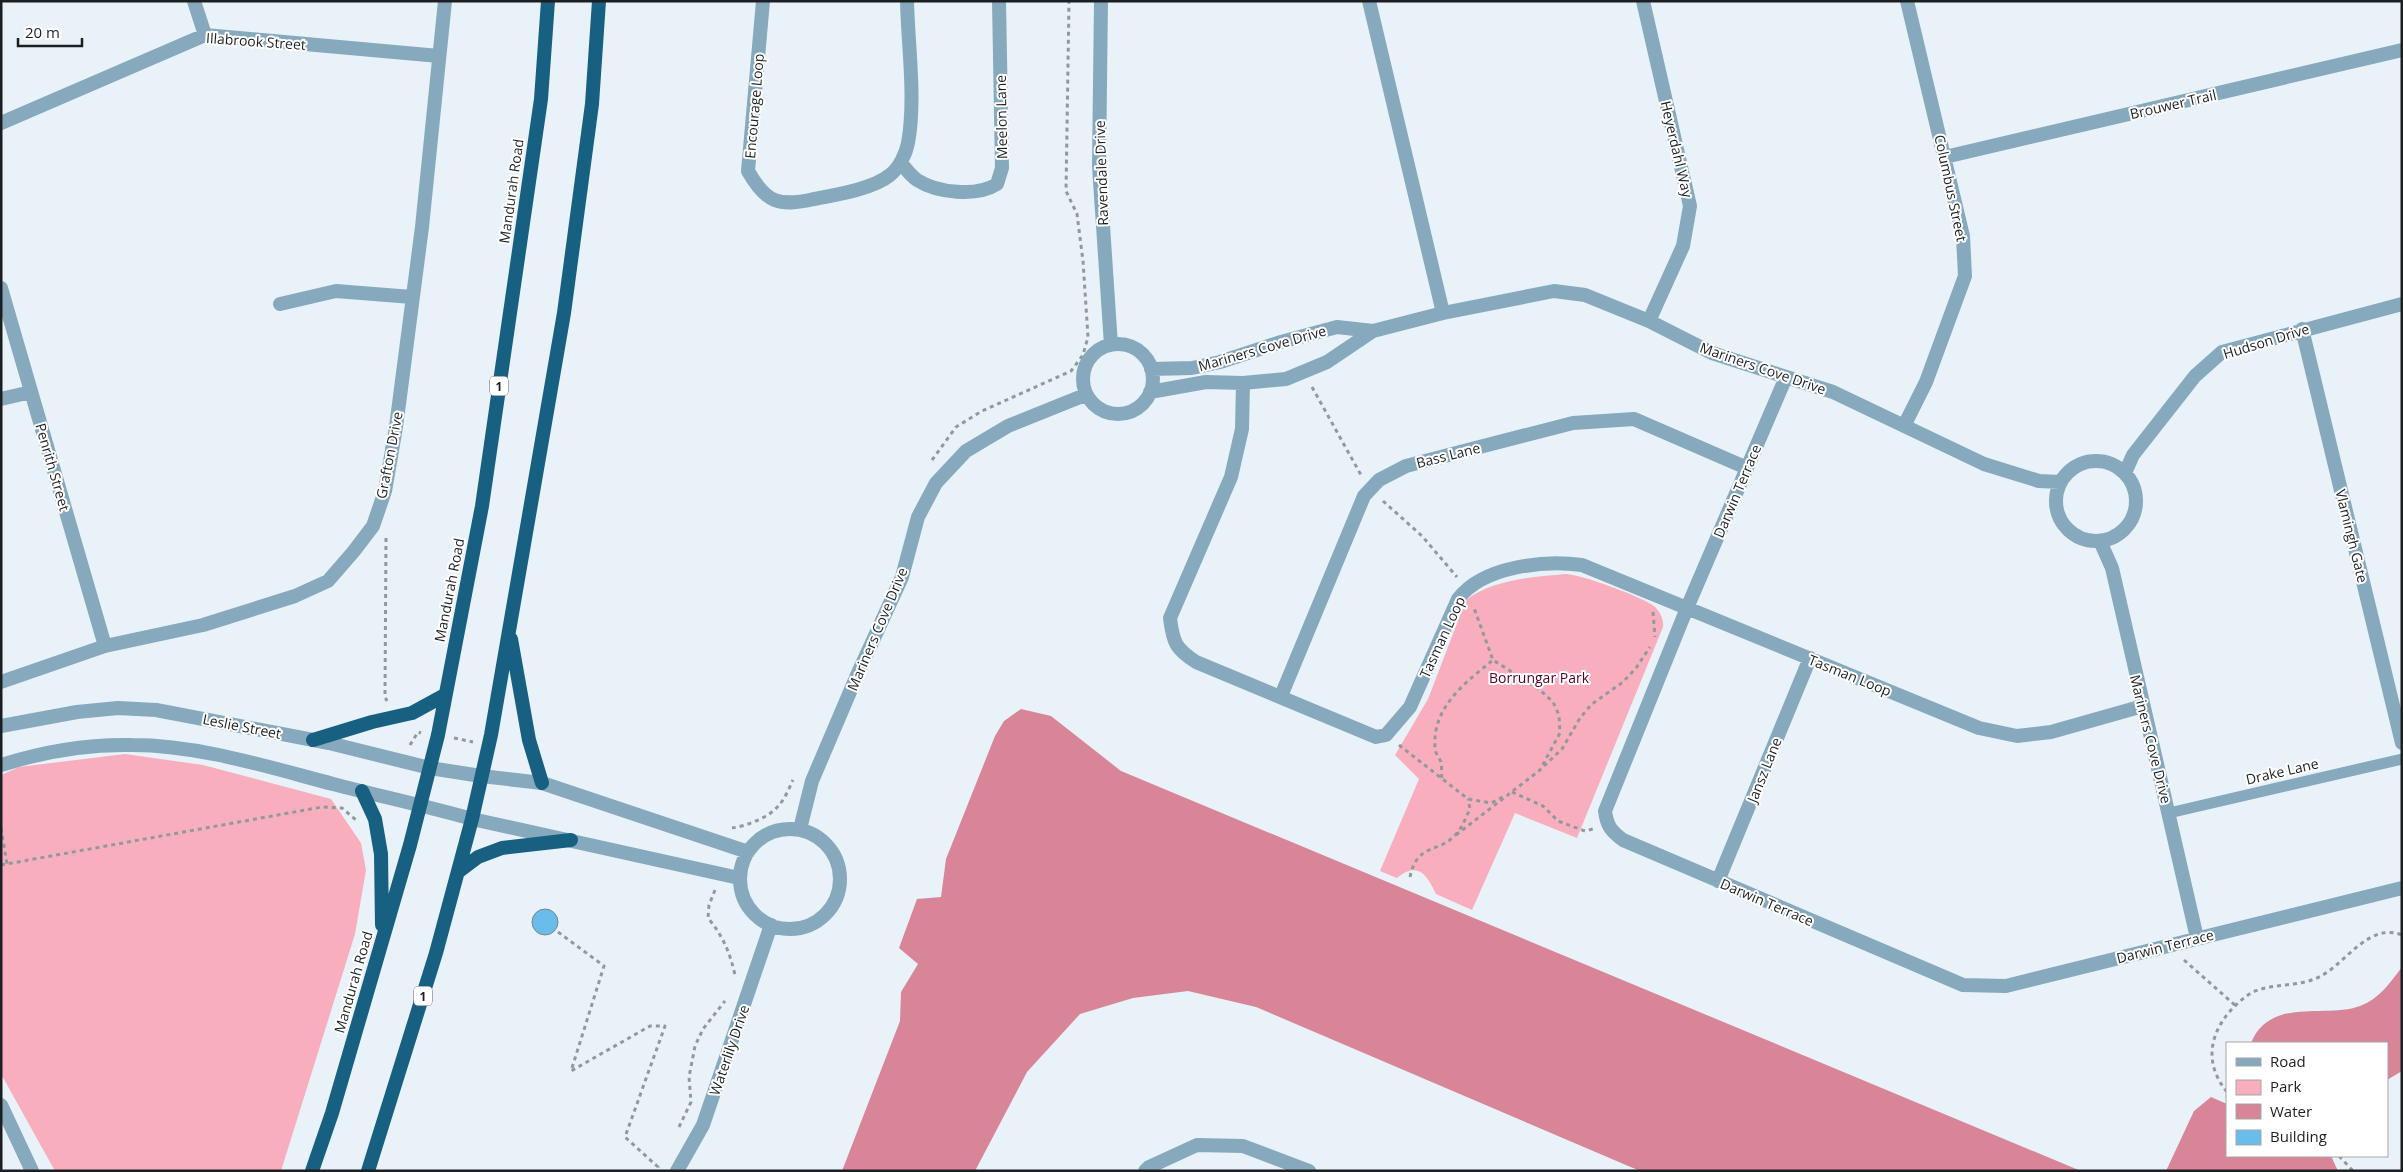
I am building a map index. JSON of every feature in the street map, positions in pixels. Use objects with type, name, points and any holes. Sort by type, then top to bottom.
[{"type":"highway","name":"Mandurah Road","points":[[312,1171],[332,1113],[430,768],[482,506],[540,99],[548,1]]},
{"type":"highway","name":"1","points":[[368,1171],[436,953],[482,776],[510,628],[524,535],[564,313],[592,104],[599,1]]},
{"type":"highway","points":[[510,628],[529,740],[542,783]]},
{"type":"highway","points":[[313,740],[372,722],[412,713],[444,695]]},
{"type":"highway","points":[[362,791],[375,819],[381,854],[382,938]]},
{"type":"highway","points":[[458,872],[478,857],[502,848],[571,840]]},
{"type":"street","points":[[194,1],[205,35]]},
{"type":"street","name":"Grafton Drive","points":[[1,682],[105,646],[203,624],[295,596],[328,581],[373,526],[385,491],[396,427],[422,227],[445,1]]},
{"type":"street","name":"Encourage Loop","points":[[763,1],[748,172],[758,189],[772,199],[791,204],[871,185],[890,176],[901,163]]},
{"type":"street","points":[[901,163],[908,143],[911,83],[907,1]]},
{"type":"street","name":"Meelon Lane","points":[[901,163],[915,180],[932,188],[964,192],[989,189],[997,184],[1002,168],[999,1]]},
{"type":"street","name":"Ravendale Drive","points":[[1101,1],[1099,166],[1111,345]]},
{"type":"street","points":[[1369,1],[1443,313]]},
{"type":"street","name":"Heyerdahl Way","points":[[1643,1],[1690,206],[1683,246],[1648,321]]},
{"type":"street","name":"Columbus Street","points":[[1904,426],[1926,382],[1965,276],[1963,236],[1907,1]]},
{"type":"street","name":"Illabrook Street","points":[[1,123],[205,35],[439,56]]},
{"type":"street","name":"Brouwer Trail","points":[[1945,157],[2402,50]]},
{"type":"street","name":"Penrith Street","points":[[1,288],[105,646]]},
{"type":"street","points":[[280,304],[336,291],[412,297]]},
{"type":"street","name":"Mariners Cove Drive","points":[[1150,392],[1198,383],[1243,383],[1286,379],[1327,362],[1373,331],[1443,313],[1554,291],[1585,295],[1648,321],[1712,352],[1833,392],[1984,464],[2039,481],[2060,482]]},
{"type":"street","name":"Hudson Drive","points":[[2125,473],[2133,455],[2195,376],[2222,352],[2402,304]]},
{"type":"street","name":"Mariners Cove Drive","points":[[1151,369],[1192,368],[1220,362],[1281,342],[1336,327],[1373,331]]},
{"type":"street","name":"Vlamingh Gate","points":[[2302,330],[2402,743]]},
{"type":"street","points":[[1111,345],[1130,346],[1141,353],[1151,369],[1150,392],[1147,398],[1135,409],[1115,414],[1100,409],[1085,395],[1083,374],[1086,365],[1094,353],[1111,345]]},
{"type":"street","name":"Darwin Terrace","points":[[1786,377],[1687,608],[1605,811],[1607,825],[1612,832],[1624,840],[1718,881],[1963,985],[2006,986],[2402,888]]},
{"type":"street","points":[[1243,383],[1242,429],[1231,477],[1170,618],[1172,639],[1181,652],[1196,662],[1376,736],[1386,735]]},
{"type":"street","points":[[1,398],[31,392]]},
{"type":"street","name":"Mariners Cove Drive","points":[[800,829],[812,781],[902,576],[918,517],[936,483],[966,451],[1008,426],[1085,395]]},
{"type":"street","name":"Bass Lane","points":[[1281,696],[1364,496],[1379,480],[1406,466],[1573,423],[1634,419],[1747,468]]},
{"type":"street","points":[[2090,461],[2103,461],[2115,465],[2125,473],[2132,484],[2136,496],[2135,509],[2131,521],[2123,531],[2112,538],[2100,541],[2087,541],[2076,536],[2062,524],[2056,506],[2056,494],[2060,482],[2078,464],[2090,461]]},
{"type":"street","name":"Mariners Cove Drive","points":[[2100,541],[2112,568],[2198,938]]},
{"type":"street","name":"Tasman Loop","points":[[1386,735],[1410,707],[1458,599],[1467,588],[1484,578],[1522,567],[1562,563],[1582,565],[1979,728],[2017,736],[2051,732],[2143,706]]},
{"type":"street","name":"Jansz Lane","points":[[1718,881],[1810,658]]},
{"type":"street","name":"Leslie Street","points":[[1,726],[77,712],[118,708],[146,709],[313,740],[430,768],[482,776]]},
{"type":"street","points":[[1,765],[56,752],[99,746],[133,745],[205,753],[472,819],[739,878]]},
{"type":"street","points":[[482,776],[542,783],[748,852]]},
{"type":"street","points":[[800,829],[819,837],[833,852],[840,872],[838,893],[828,912],[812,924],[791,929],[771,925],[752,912],[742,893],[739,878],[748,852],[761,838],[780,830],[800,829]]},
{"type":"street","name":"Waterlily Drive","points":[[677,1171],[703,1125],[771,925]]},
{"type":"street","points":[[1,1106],[32,1171]]},
{"type":"street","points":[[1145,1171],[1149,1166],[1197,1145],[1243,1146],[1309,1171]]},
{"type":"lane","name":"Drake Lane","points":[[2169,813],[2402,759]]},
{"type":"path","points":[[929,465],[956,427],[982,410],[1071,371],[1083,355],[1088,337],[1083,260],[1077,214],[1066,191],[1069,1]]},
{"type":"path","points":[[1304,372],[1358,472],[1385,504],[1422,536]]},
{"type":"path","points":[[1410,876],[1412,865],[1420,854],[1456,835],[1540,770],[1562,749],[1580,718],[1592,704],[1623,682],[1645,655],[1655,637],[1652,616],[1659,597]]},
{"type":"path","points":[[1442,778],[1441,764],[1435,749],[1436,731],[1443,710],[1453,694],[1466,680],[1493,660],[1539,689],[1553,702],[1559,715],[1560,733],[1540,770]]},
{"type":"path","points":[[1386,735],[1468,799],[1491,803],[1512,792]]},
{"type":"path","points":[[741,827],[768,814],[779,806],[795,776]]},
{"type":"path","points":[[1512,792],[1543,806],[1558,821],[1585,831],[1607,825]]},
{"type":"path","points":[[1456,835],[1470,809],[1468,799]]},
{"type":"path","points":[[1,865],[322,807],[342,808],[358,822]]},
{"type":"path","points":[[1,828],[7,864]]},
{"type":"path","points":[[558,932],[604,966],[571,1072],[650,1026],[666,1026],[625,1137],[658,1167]]},
{"type":"path","points":[[2226,1091],[2218,1081],[2211,1052],[2222,1021],[2236,1006],[2254,992],[2307,982],[2321,976],[2368,938],[2378,933],[2394,932],[2402,935]]},
{"type":"path","points":[[727,946],[735,974],[734,984]]},
{"type":"path","points":[[2169,946],[2236,1006]]},
{"type":"path","points":[[676,1133],[691,1102],[689,1077],[695,1046],[703,1029],[728,998]]},
{"type":"path","points":[[2341,1157],[2353,1171]]},
{"type":"path","points":[[655,1171],[662,1161]]},
{"type":"green space","name":"Borrungar Park","points":[[1566,574],[1598,582],[1647,602],[1658,610],[1663,624],[1577,838],[1515,813],[1472,910],[1436,894],[1429,881],[1421,872],[1411,871],[1397,878],[1380,871],[1419,779],[1395,755],[1428,699],[1466,600],[1501,583]]},
{"type":"green space","points":[[125,754],[203,765],[331,799],[361,843],[366,870],[355,934],[281,1171],[55,1171],[1,1074],[1,775],[19,767]]},
{"type":"water","points":[[1021,709],[1051,716],[1121,771],[2081,1171],[1640,1171],[1256,1007],[1188,991],[1133,998],[1080,1014],[1027,1072],[975,1171],[842,1171],[900,1021],[901,992],[918,964],[899,948],[917,899],[941,897],[946,859],[995,736],[1004,721]]},
{"type":"water","points":[[2402,967],[2402,1071],[2388,1079],[2388,1042],[2252,1042],[2260,1028],[2271,1019],[2285,1014],[2331,1011],[2360,1006],[2384,990]]},
{"type":"water","points":[[2211,1097],[2226,1104],[2226,1157],[2331,1157],[2338,1171],[2166,1171],[2194,1111]]},
{"type":"building","points":[[545,909],[554,913],[558,922],[554,931],[545,935],[536,931],[532,922],[536,913]]}]
